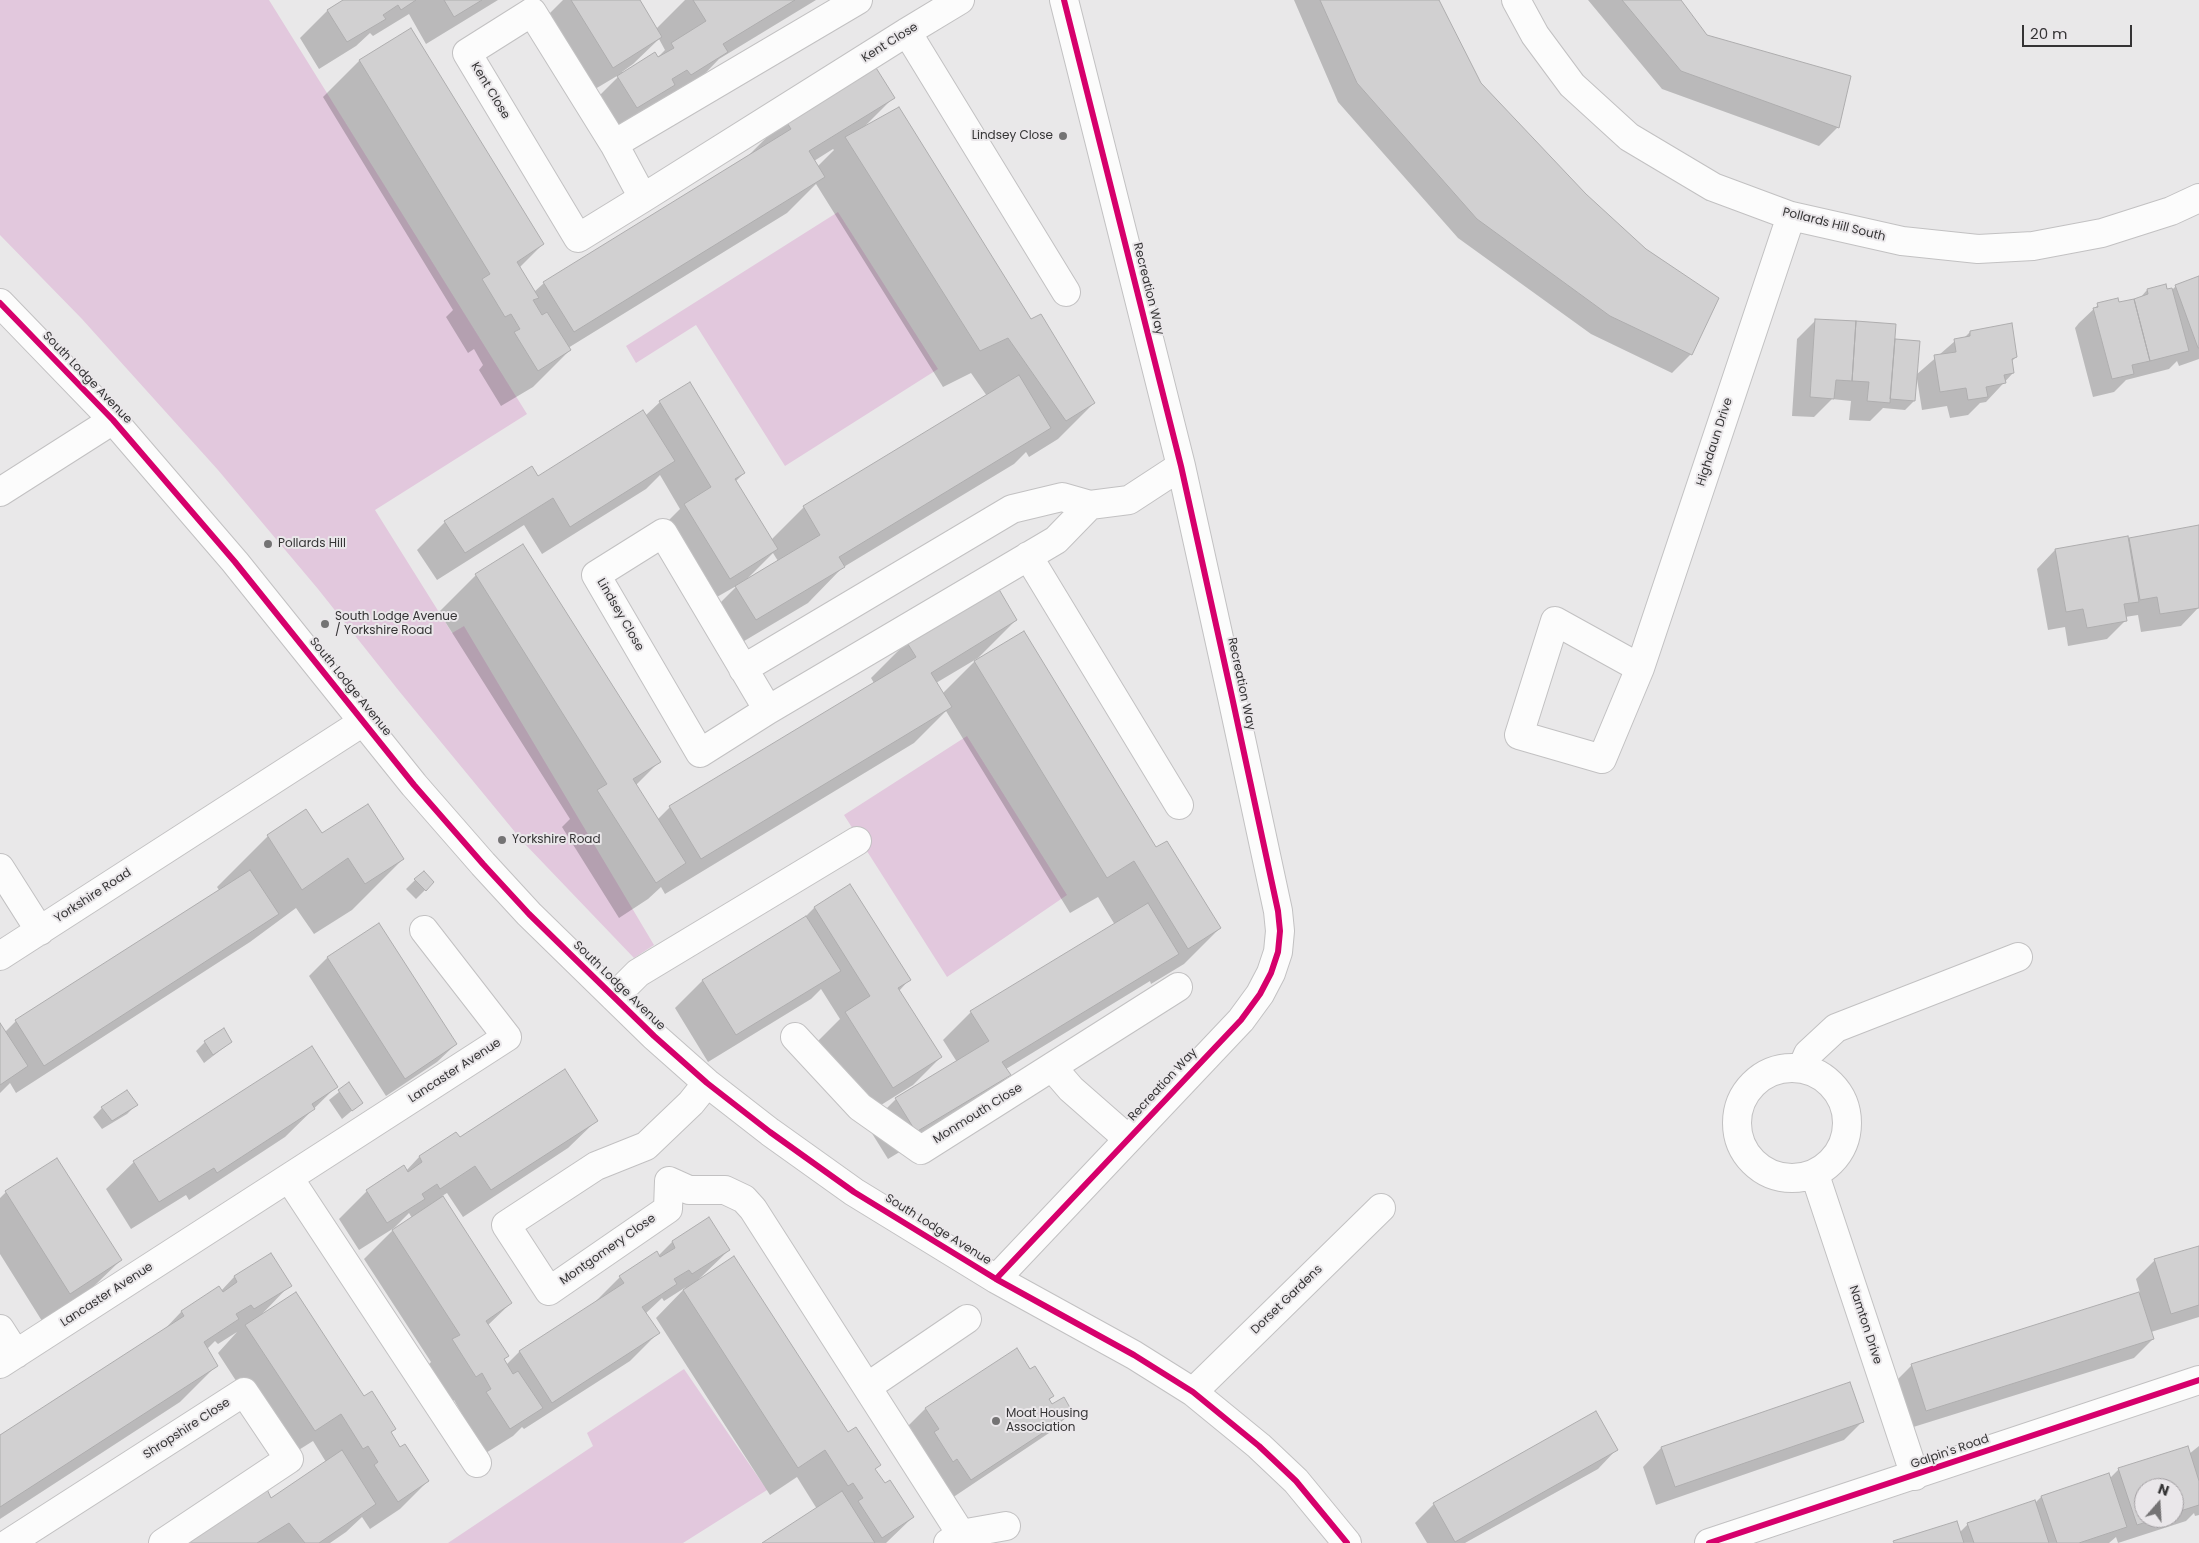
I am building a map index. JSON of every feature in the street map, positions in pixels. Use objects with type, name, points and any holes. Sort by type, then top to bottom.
[{"type":"street","points":[[614,144],[858,0]]},
{"type":"street","name":"Kent Close","points":[[643,198],[614,144],[532,12],[467,53],[578,238],[643,198],[907,32],[960,0]]},
{"type":"street","name":"Recreation Way","points":[[996,1279],[1241,1020],[1260,994],[1271,973],[1278,952],[1280,931],[1278,911],[1239,726],[1181,466],[1064,0]]},
{"type":"street","name":"Pollards Hill South","points":[[1516,0],[1535,34],[1572,85],[1629,137],[1713,187],[1791,216],[1902,241],[1978,249],[2033,246],[2102,234],[2171,211],[2199,198]]},
{"type":"street","points":[[907,32],[1066,292]]},
{"type":"street","name":"Highdaun Drive","points":[[1640,668],[1555,622],[1519,735],[1602,759],[1640,668],[1791,216]]},
{"type":"street","name":"South Lodge Avenue","points":[[0,303],[113,420],[235,562],[363,722],[483,864],[529,914],[614,997],[707,1083],[770,1132],[854,1192],[996,1279],[1134,1355],[1193,1392],[1259,1446],[1296,1481],[1347,1543]]},
{"type":"street","points":[[0,492],[113,420]]},
{"type":"street","points":[[743,669],[1012,510],[1062,498],[1090,505],[1129,500],[1181,466]]},
{"type":"street","name":"Lindsey Close","points":[[768,710],[663,533],[596,575],[700,753],[768,710],[1056,540],[1090,505]]},
{"type":"street","points":[[1028,556],[1179,805]]},
{"type":"street","name":"Yorkshire Road","points":[[0,956],[363,722]]},
{"type":"street","points":[[614,997],[638,974],[857,841]]},
{"type":"street","points":[[0,868],[40,931]]},
{"type":"street","name":"Lancaster Avenue","points":[[8,1359],[507,1037],[424,930]]},
{"type":"street","points":[[1802,1068],[1808,1054],[1836,1028],[2018,957]]},
{"type":"street","name":"Monmouth Close","points":[[795,1037],[860,1107],[921,1150],[1178,987]]},
{"type":"street","points":[[1052,1067],[1071,1089],[1128,1139]]},
{"type":"street","points":[[1802,1068],[1826,1080],[1838,1094],[1845,1110],[1847,1128],[1842,1146],[1832,1161],[1814,1175],[1801,1178],[1783,1178],[1765,1172],[1751,1160],[1741,1145],[1736,1127],[1738,1109],[1746,1093],[1758,1079],[1775,1071],[1802,1068]]},
{"type":"street","name":"Montgomery Close","points":[[669,1181],[668,1209],[549,1291],[506,1225],[596,1166],[646,1146],[690,1103],[707,1083]]},
{"type":"street","points":[[646,1146],[669,1181],[689,1190],[725,1190],[744,1199],[753,1210],[867,1386],[955,1539],[1006,1526]]},
{"type":"street","name":"Namton Drive","points":[[1814,1175],[1915,1476]]},
{"type":"street","points":[[289,1178],[476,1463]]},
{"type":"street","name":"Dorset Gardens","points":[[1193,1392],[1381,1208]]},
{"type":"street","points":[[867,1386],[967,1320]]},
{"type":"street","points":[[0,1329],[8,1359]]},
{"type":"street","name":"Galpin's Road","points":[[1709,1543],[1750,1537],[1915,1476],[2199,1380]]},
{"type":"street","name":"Shropshire Close","points":[[9,1543],[244,1392],[290,1459],[163,1543]]},
{"type":"shaded area","points":[[0,0],[269,0],[527,414],[375,510],[452,633],[464,626],[654,945],[634,958],[524,843],[318,589],[218,470],[82,319],[0,235]]},
{"type":"shaded area","points":[[838,212],[938,369],[785,466],[696,325],[636,363],[626,346]]},
{"type":"shaded area","points":[[967,736],[1067,895],[947,977],[844,815]]},
{"type":"shaded area","points":[[684,1369],[767,1490],[683,1543],[448,1543],[593,1446],[587,1433]]},
{"type":"building","points":[[343,0],[416,0],[401,10],[398,5],[383,15],[386,19],[347,42],[327,10]]},
{"type":"building","points":[[444,0],[482,0],[454,17]]},
{"type":"building","points":[[571,0],[640,0],[662,37],[613,68]]},
{"type":"building","points":[[693,0],[795,0],[723,44],[728,52],[691,75],[687,70],[672,79],[675,85],[637,108],[617,76],[655,52],[658,57],[674,48],[671,43],[706,21]]},
{"type":"building","points":[[1320,0],[1439,0],[1481,83],[1586,194],[1646,249],[1719,298],[1692,355],[1610,316],[1477,219],[1357,83]]},
{"type":"building","points":[[1622,0],[1681,0],[1707,35],[1851,76],[1839,128],[1681,71]]},
{"type":"building","points":[[411,28],[544,244],[517,262],[539,298],[533,300],[542,315],[547,312],[571,350],[538,371],[514,332],[520,329],[511,314],[505,317],[482,279],[490,274],[359,60]]},
{"type":"building","points":[[873,63],[895,98],[809,151],[825,177],[574,332],[543,282],[791,129],[784,118]]},
{"type":"building","points":[[899,107],[1031,319],[1041,314],[1095,403],[1066,421],[1008,338],[980,351],[845,137]]},
{"type":"building","points":[[2199,276],[2199,348],[2198,348],[2175,285]]},
{"type":"building","points":[[2166,284],[2167,289],[2172,288],[2189,351],[2150,361],[2134,299],[2148,294],[2147,289]]},
{"type":"building","points":[[2118,298],[2119,302],[2134,299],[2150,361],[2132,365],[2134,374],[2112,379],[2093,308],[2098,307],[2097,303]]},
{"type":"building","points":[[1815,319],[1856,321],[1852,381],[1836,380],[1834,399],[1810,397]]},
{"type":"building","points":[[1856,321],[1896,324],[1890,403],[1867,401],[1869,382],[1852,381]]},
{"type":"building","points":[[2012,323],[2017,357],[2012,359],[2014,373],[2004,375],[2006,383],[1986,387],[1988,397],[1968,400],[1966,388],[1940,392],[1934,355],[1956,352],[1954,339],[1970,336],[1970,331]]},
{"type":"building","points":[[1895,339],[1920,341],[1915,401],[1890,399]]},
{"type":"building","points":[[1019,375],[1051,428],[839,557],[845,567],[756,620],[735,586],[820,535],[803,506]]},
{"type":"building","points":[[690,382],[745,473],[735,479],[778,549],[730,579],[684,504],[711,487],[659,401]]},
{"type":"building","points":[[643,410],[675,461],[570,527],[553,498],[465,553],[444,521],[532,466],[538,476]]},
{"type":"building","points":[[2199,525],[2199,608],[2160,614],[2157,597],[2140,600],[2129,538]]},
{"type":"building","points":[[2128,536],[2139,602],[2124,604],[2127,621],[2087,628],[2083,609],[2066,612],[2055,549]]},
{"type":"building","points":[[523,544],[661,762],[633,779],[686,863],[656,883],[597,790],[607,784],[475,574]]},
{"type":"building","points":[[997,586],[1017,620],[931,673],[952,707],[701,859],[669,806],[916,657],[906,641]]},
{"type":"building","points":[[1024,631],[1156,847],[1167,841],[1221,928],[1188,949],[1134,861],[1107,878],[974,661]]},
{"type":"building","points":[[368,804],[404,859],[365,884],[348,858],[302,890],[267,835],[306,809],[322,833]]},
{"type":"building","points":[[250,870],[279,914],[44,1066],[15,1020]]},
{"type":"building","points":[[424,871],[434,882],[426,891],[414,879]]},
{"type":"building","points":[[850,884],[911,980],[898,988],[942,1057],[893,1088],[845,1012],[870,996],[814,907]]},
{"type":"building","points":[[1148,903],[1179,954],[1002,1062],[1011,1075],[916,1132],[895,1098],[989,1041],[970,1011]]},
{"type":"building","points":[[806,916],[841,971],[736,1035],[702,980]]},
{"type":"building","points":[[379,923],[457,1044],[405,1079],[327,957]]},
{"type":"building","points":[[0,1023],[28,1066],[0,1085]]},
{"type":"building","points":[[224,1028],[232,1042],[213,1055],[204,1041]]},
{"type":"building","points":[[312,1046],[338,1087],[312,1104],[315,1109],[217,1173],[214,1168],[159,1202],[133,1161]]},
{"type":"building","points":[[565,1069],[598,1121],[491,1190],[475,1166],[440,1189],[437,1184],[422,1194],[425,1199],[387,1223],[366,1190],[404,1165],[408,1172],[422,1162],[419,1156],[456,1132],[460,1137]]},
{"type":"building","points":[[349,1082],[363,1103],[352,1111],[338,1090]]},
{"type":"building","points":[[127,1090],[138,1105],[112,1121],[101,1107]]},
{"type":"building","points":[[57,1158],[122,1260],[70,1294],[5,1191]]},
{"type":"building","points":[[443,1196],[512,1303],[486,1321],[509,1356],[504,1359],[513,1374],[518,1371],[543,1408],[510,1429],[486,1392],[491,1389],[482,1373],[476,1377],[452,1339],[460,1335],[392,1230]]},
{"type":"building","points":[[709,1217],[730,1250],[692,1274],[689,1270],[674,1279],[677,1284],[642,1307],[660,1333],[552,1403],[519,1351],[624,1283],[619,1276],[657,1251],[660,1257],[675,1248],[672,1241]]},
{"type":"building","points":[[2199,1246],[2199,1305],[2171,1314],[2154,1259]]},
{"type":"building","points":[[271,1253],[292,1286],[254,1309],[251,1305],[236,1314],[239,1319],[204,1342],[218,1366],[0,1507],[0,1435],[184,1316],[181,1311],[219,1286],[223,1292],[237,1282],[234,1276]]},
{"type":"building","points":[[734,1256],[848,1432],[856,1427],[881,1465],[875,1469],[885,1483],[890,1480],[914,1517],[882,1538],[858,1501],[863,1498],[853,1483],[848,1486],[825,1450],[798,1468],[683,1290]]},
{"type":"building","points":[[296,1292],[364,1396],[372,1391],[396,1429],[391,1432],[400,1447],[405,1444],[429,1481],[398,1502],[374,1465],[378,1462],[368,1446],[363,1449],[341,1414],[315,1431],[245,1325]]},
{"type":"building","points":[[2139,1292],[2154,1339],[1926,1411],[1911,1364]]},
{"type":"building","name":"Moat Housing Association","points":[[1017,1348],[1030,1369],[1035,1366],[1054,1396],[1049,1399],[1052,1404],[1064,1397],[1073,1413],[971,1480],[957,1459],[953,1462],[934,1432],[939,1429],[925,1408]]},
{"type":"building","points":[[1850,1382],[1864,1422],[1675,1487],[1661,1447]]},
{"type":"building","points":[[1596,1411],[1618,1450],[1455,1542],[1433,1503]]},
{"type":"building","points":[[2188,1446],[2199,1481],[2199,1505],[2184,1510],[2184,1478],[2134,1478],[2134,1516],[2118,1468]]},
{"type":"building","points":[[342,1450],[376,1504],[319,1543],[305,1543],[289,1523],[257,1543],[179,1543],[266,1487],[271,1498]]},
{"type":"building","points":[[2109,1473],[2127,1527],[2079,1543],[2057,1543],[2041,1496]]},
{"type":"building","points":[[842,1491],[875,1543],[762,1543]]},
{"type":"building","points":[[2035,1500],[2049,1543],[1974,1543],[1967,1523]]},
{"type":"building","points":[[1957,1521],[1964,1543],[1894,1543],[1893,1541]]},
{"type":"cycle path","points":[[996,1279],[1241,1020],[1260,994],[1271,973],[1278,952],[1280,931],[1278,911],[1181,466],[1064,0]]},
{"type":"cycle path","points":[[0,303],[113,420],[235,562],[414,785],[483,864],[529,914],[654,1036],[707,1083],[770,1132],[854,1192],[996,1279],[1134,1355],[1193,1392],[1259,1446],[1296,1481],[1347,1543]]},
{"type":"cycle path","points":[[1709,1543],[2199,1380]]},
{"type":"place","name":"Lindsey Close","points":[[1063,136]]},
{"type":"place","name":"Pollards Hill","points":[[268,544]]},
{"type":"place","name":"South Lodge Avenue / Yorkshire Road","points":[[325,624]]},
{"type":"place","name":"Yorkshire Road","points":[[502,840]]},
{"type":"place","name":"Moat Housing Association","points":[[996,1421]]}]
